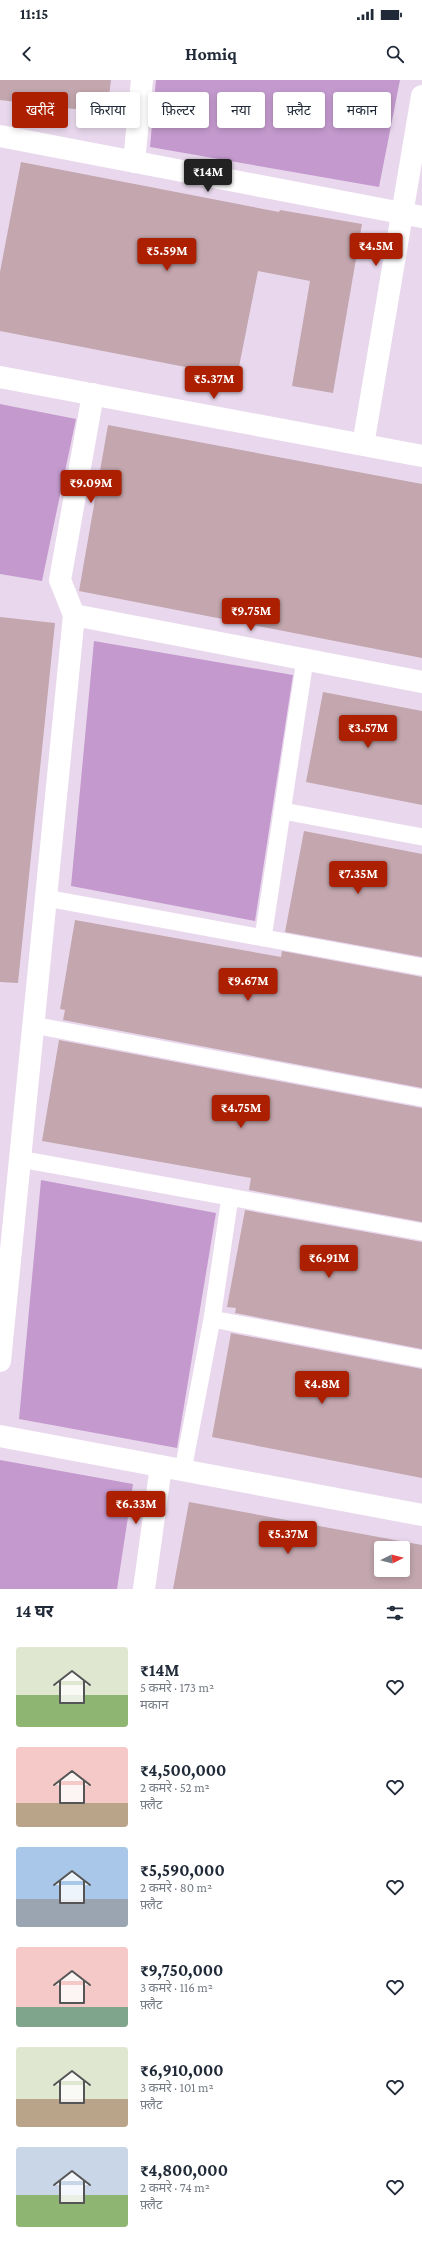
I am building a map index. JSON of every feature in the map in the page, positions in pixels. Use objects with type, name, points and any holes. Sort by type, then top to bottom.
[{"type":"street","points":[[134,162],[142,80]]},
{"type":"street","points":[[363,445],[412,215],[422,96]]},
{"type":"street","points":[[0,136],[412,215]]},
{"type":"street","points":[[0,377],[422,456]]},
{"type":"street","points":[[0,1361],[74,615],[60,580],[93,394]]},
{"type":"street","points":[[74,615],[422,682]]},
{"type":"street","points":[[0,1436],[422,1515]]},
{"type":"street","points":[[144,1589],[161,1466]]},
{"type":"lane","points":[[263,938],[306,660]]},
{"type":"lane","points":[[282,810],[422,837]]},
{"type":"lane","points":[[46,898],[422,967]]},
{"type":"lane","points":[[33,1025],[422,1098]]},
{"type":"lane","points":[[20,1159],[422,1232]]},
{"type":"lane","points":[[183,1470],[212,1318],[230,1197]]},
{"type":"lane","points":[[212,1318],[422,1359]]},
{"type":"shaded area","points":[[156,80],[400,80],[391,126],[391,92],[333,92],[333,128],[391,128],[379,187],[150,147],[152,128],[209,128],[209,92],[155,92]]},
{"type":"shaded area","points":[[0,404],[76,419],[42,581],[0,574]]},
{"type":"shaded area","points":[[94,641],[293,675],[255,921],[71,886]]},
{"type":"shaded area","points":[[41,1180],[216,1213],[177,1448],[19,1419]]},
{"type":"shaded area","points":[[0,1460],[133,1484],[117,1589],[0,1589]]},
{"type":"building","points":[[0,80],[111,80],[110,92],[76,92],[76,109],[68,108],[68,92],[12,92],[12,101],[0,100]]},
{"type":"building","points":[[21,162],[279,212],[280,210],[362,224],[333,393],[292,386],[310,281],[258,271],[237,377],[0,331],[0,272]]},
{"type":"building","points":[[108,425],[422,484],[422,658],[79,591]]},
{"type":"building","points":[[0,617],[55,623],[18,983],[0,982]]},
{"type":"building","points":[[323,692],[422,711],[422,805],[306,782]]},
{"type":"building","points":[[304,831],[422,854],[422,957],[285,932]]},
{"type":"building","points":[[75,920],[281,957],[282,951],[422,977],[422,1088],[63,1020],[65,1010],[60,1009]]},
{"type":"building","points":[[59,1040],[422,1108],[422,1222],[249,1190],[251,1178],[42,1141]]},
{"type":"building","points":[[245,1210],[422,1242],[422,1349],[235,1313],[236,1308],[227,1307]]},
{"type":"building","points":[[231,1333],[422,1369],[422,1478],[212,1437]]},
{"type":"building","points":[[189,1502],[400,1541],[374,1541],[374,1577],[410,1577],[410,1543],[422,1545],[422,1589],[173,1589]]}]
